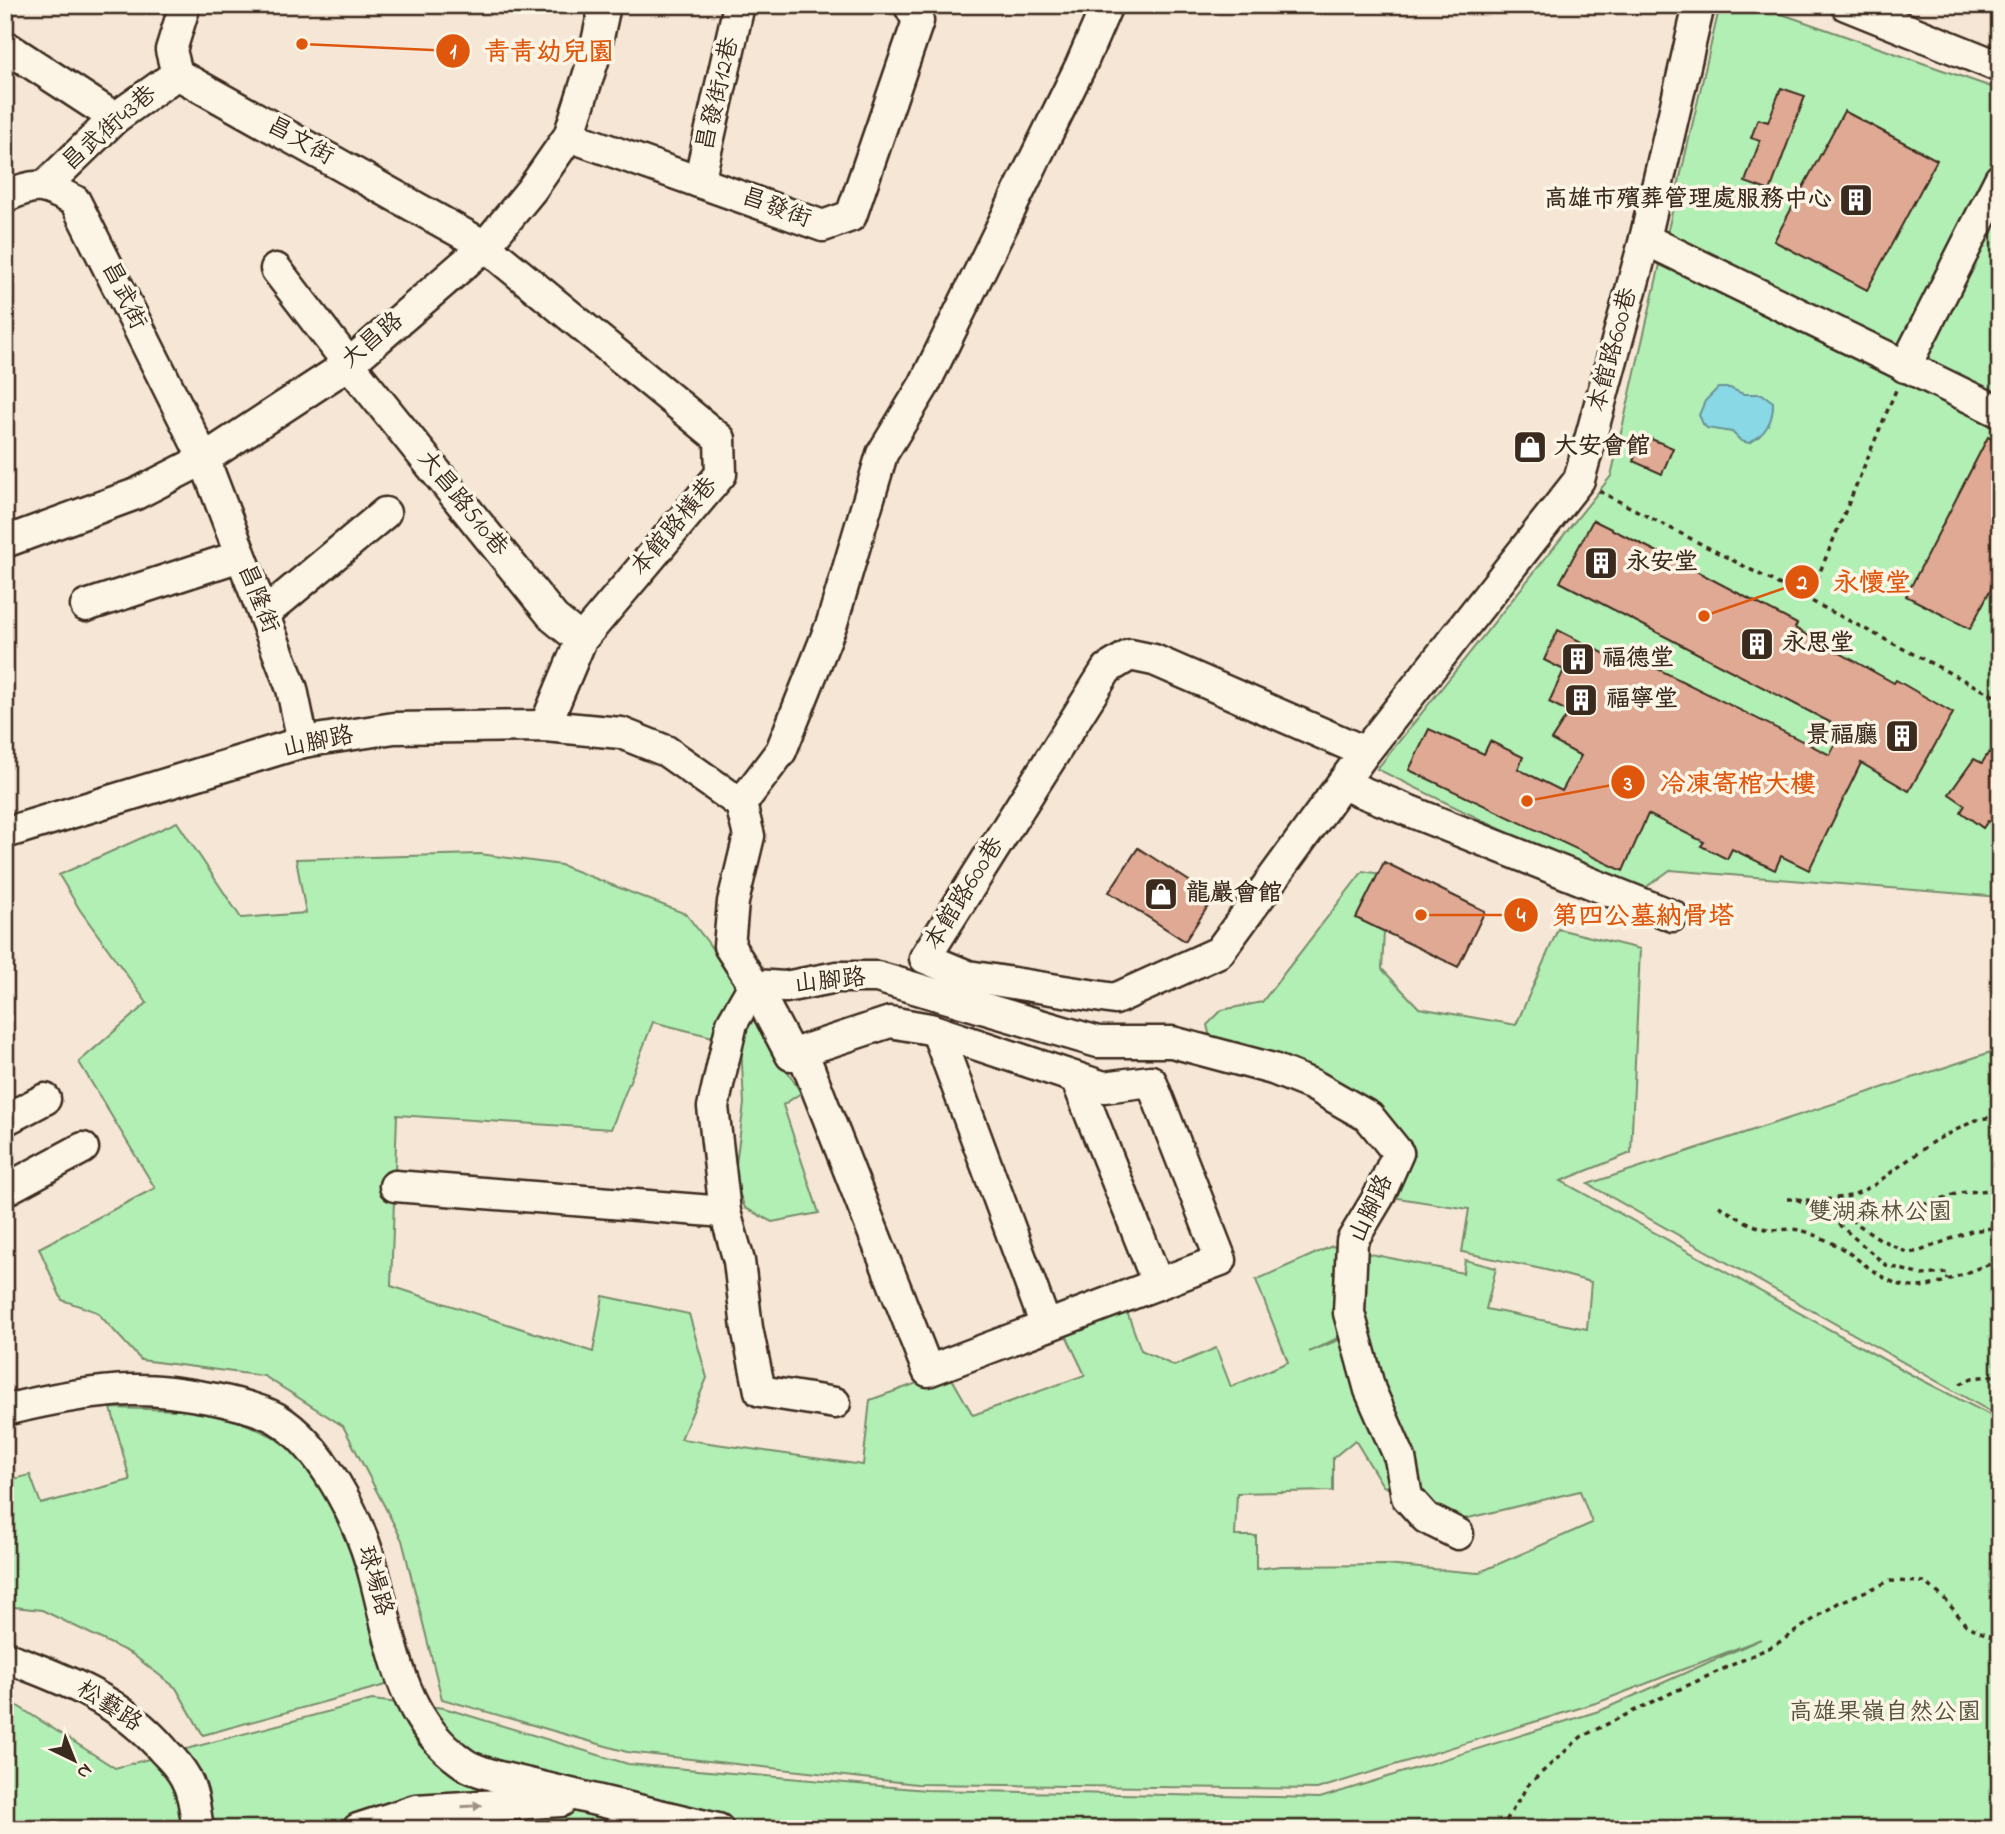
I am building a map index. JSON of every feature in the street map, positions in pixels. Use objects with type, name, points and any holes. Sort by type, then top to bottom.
[{"type":"street","points":[[177,74],[171,50],[185,5]]},
{"type":"street","name":"大昌路","points":[[5,542],[136,494],[204,459],[349,363],[485,246],[532,189],[569,136],[593,61],[605,5]]},
{"type":"street","name":"昌發街12巷","points":[[699,182],[739,5]]},
{"type":"street","name":"昌發街","points":[[569,136],[823,226],[851,216],[918,21],[909,5]]},
{"type":"street","points":[[802,1051],[928,1371],[1221,1260],[1151,1081],[1104,1087],[937,1032],[890,1021],[802,1051],[791,1055],[754,985],[729,946],[733,902],[749,836],[741,804],[780,751],[827,636],[882,454],[924,385],[1081,65],[1107,5]]},
{"type":"street","name":"本館路600巷","points":[[1365,752],[1154,660],[1130,655],[1107,669],[925,958],[968,976],[1115,999],[1219,952],[1365,752],[1579,480],[1644,239],[1699,5]]},
{"type":"street","points":[[1846,5],[2000,67]]},
{"type":"street","points":[[5,46],[115,118]]},
{"type":"street","name":"昌武街43巷","points":[[20,185],[177,74]]},
{"type":"street","name":"昌文街","points":[[177,74],[485,246]]},
{"type":"street","points":[[1905,367],[2000,179]]},
{"type":"street","name":"昌武街","points":[[20,185],[75,201],[204,459]]},
{"type":"street","points":[[1644,239],[2000,412]]},
{"type":"street","name":"本館路橫巷","points":[[485,246],[720,439],[720,474],[580,640],[545,726]]},
{"type":"street","name":"大昌路510巷","points":[[276,269],[554,618],[580,640]]},
{"type":"street","name":"昌隆街","points":[[204,459],[292,689],[303,742]]},
{"type":"street","points":[[264,614],[385,513]]},
{"type":"street","points":[[86,606],[240,556]]},
{"type":"street","name":"山腳路","points":[[5,833],[303,742],[394,728],[545,726],[621,733],[666,751],[741,804]]},
{"type":"street","points":[[1342,783],[1673,916]]},
{"type":"street","name":"山腳路","points":[[754,985],[785,987],[837,977],[877,977],[1098,1042],[1172,1042],[1273,1069],[1313,1085],[1369,1117],[1398,1153],[1379,1196],[1352,1241],[1349,1312],[1370,1390],[1400,1458],[1407,1497],[1426,1518],[1458,1534]]},
{"type":"street","points":[[754,985],[732,1023],[713,1107],[725,1212],[739,1261],[747,1328],[760,1391],[835,1403]]},
{"type":"street","points":[[937,1032],[1046,1326]]},
{"type":"street","points":[[1076,1078],[1158,1284]]},
{"type":"street","points":[[5,1120],[45,1099]]},
{"type":"street","points":[[5,1190],[83,1148]]},
{"type":"street","points":[[395,1186],[725,1212]]},
{"type":"street","name":"球場路","points":[[5,1410],[53,1398],[132,1390],[175,1393],[233,1403],[275,1418],[301,1438],[342,1496],[359,1530],[370,1561],[396,1660],[408,1692],[424,1724],[441,1745],[469,1767],[495,1776],[718,1829]]},
{"type":"street","name":"松藝路","points":[[5,1657],[60,1677],[102,1698],[149,1733],[185,1776],[192,1794],[197,1826]]},
{"type":"street","points":[[358,1829],[416,1810],[591,1799]]},
{"type":"path","points":[[1809,598],[1905,367]]},
{"type":"path","points":[[1579,480],[2000,699]]},
{"type":"path","points":[[1787,1199],[1817,1201],[1851,1196],[1874,1185],[1934,1141],[1976,1120],[2000,1115]]},
{"type":"path","points":[[1796,1199],[1820,1209],[1840,1213],[1889,1216],[1959,1193],[2000,1189]]},
{"type":"path","points":[[1719,1206],[1743,1221],[1767,1229],[1801,1230],[1837,1245],[1895,1283],[1910,1287],[1923,1287],[2000,1262]]},
{"type":"path","points":[[1820,1209],[1886,1265],[1922,1275],[1947,1273],[1948,1280]]},
{"type":"path","points":[[1840,1213],[1880,1239],[1908,1253],[1971,1231],[2000,1227]]},
{"type":"path","points":[[1960,1384],[1972,1378],[2000,1375]]},
{"type":"path","points":[[1501,1829],[1528,1785],[1581,1737],[1775,1645],[1838,1602],[1891,1581],[1926,1582],[1944,1598],[1966,1625],[1989,1636],[2000,1636]]},
{"type":"green space","points":[[1720,5],[1756,5],[2000,90],[2000,897],[1670,870],[1635,895],[1377,769],[1611,476]]},
{"type":"green space","name":"高雄果嶺自然公園","points":[[177,822],[241,918],[306,913],[296,859],[480,854],[561,865],[686,914],[709,944],[801,1093],[783,1105],[819,1213],[772,1222],[745,1208],[734,1179],[744,1104],[741,1044],[653,1022],[611,1129],[397,1115],[391,1286],[593,1352],[603,1296],[689,1314],[707,1378],[681,1439],[863,1465],[870,1400],[948,1372],[973,1415],[1085,1375],[1065,1333],[1126,1309],[1141,1350],[1174,1366],[1216,1348],[1231,1387],[1288,1362],[1256,1280],[1332,1246],[1463,1273],[1465,1260],[1496,1268],[1486,1309],[1587,1329],[1591,1282],[1462,1252],[1469,1209],[1391,1197],[1406,1148],[1211,1041],[1207,1025],[1222,1010],[1262,1002],[1363,871],[1387,875],[1382,969],[1419,1008],[1516,1025],[1558,929],[1640,949],[1631,1153],[1561,1181],[1910,1374],[2000,1420],[2000,1829],[5,1829],[5,1698],[115,1768],[372,1700],[444,1708],[628,1764],[926,1790],[1320,1798],[1602,1710],[1761,1639],[1599,1702],[1317,1789],[917,1784],[627,1752],[442,1699],[402,1540],[343,1426],[264,1376],[141,1360],[97,1312],[62,1300],[39,1248],[155,1188],[79,1062],[147,1003],[80,910],[59,875]],"holes":[[[1356,1329],[1415,1503],[1452,1522],[1580,1491],[1592,1523],[1478,1573],[1385,1565],[1281,1566],[1256,1569],[1256,1536],[1235,1536],[1237,1493],[1333,1491],[1333,1458],[1355,1440],[1383,1486],[1404,1495],[1353,1334],[1309,1352]]]},
{"type":"green space","name":"雙湖森林公園","points":[[2000,1049],[2000,1417],[1588,1184],[1952,1065]]},
{"type":"green space","points":[[111,1408],[217,1411],[272,1436],[295,1453],[337,1512],[393,1683],[203,1735],[176,1688],[132,1654],[42,1610],[5,1606],[5,1481],[30,1475],[41,1504],[130,1480]]},
{"type":"water","points":[[1718,388],[1730,388],[1743,394],[1762,394],[1773,402],[1770,421],[1755,440],[1749,443],[1741,441],[1732,432],[1707,428],[1703,424],[1699,415],[1705,401]]},
{"type":"building","points":[[1781,88],[1805,96],[1770,191],[1745,182],[1760,141],[1751,138],[1758,119],[1768,122]]},
{"type":"building","name":"高雄市殯葬管理處服務中心","points":[[1844,111],[1937,160],[1867,290],[1774,241]]},
{"type":"building","points":[[1644,436],[1673,448],[1662,474],[1633,461]]},
{"type":"building","points":[[1988,437],[2000,444],[2000,571],[1970,629],[1906,596]]},
{"type":"building","points":[[1593,520],[1797,624],[1795,628],[1953,713],[1909,791],[1861,763],[1809,870],[1781,856],[1775,870],[1732,849],[1727,859],[1701,846],[1704,842],[1648,814],[1623,871],[1409,770],[1429,729],[1484,754],[1490,741],[1523,757],[1518,769],[1562,791],[1581,756],[1551,740],[1569,712],[1549,702],[1564,670],[1544,660],[1558,630],[1623,663],[1628,654],[1830,755],[1843,729],[1560,582]]},
{"type":"building","points":[[1989,752],[2000,760],[2000,830],[1988,821],[1983,828],[1961,812],[1965,805],[1949,794],[1974,759],[1982,763]]},
{"type":"building","name":"龍巖會館","points":[[1138,848],[1214,897],[1185,941],[1109,892]]},
{"type":"building","points":[[1384,862],[1485,911],[1458,967],[1356,918]]},
{"type":"place","name":"青青幼兒園","points":[[302,44]]},
{"type":"place","name":"高雄市殯葬管理處服務中心","points":[[1856,200]]},
{"type":"place","name":"大安會館","points":[[1530,447]]},
{"type":"place","name":"永安堂","points":[[1601,563]]},
{"type":"place","name":"永懷堂","points":[[1704,616]]},
{"type":"place","name":"永思堂","points":[[1757,644]]},
{"type":"place","name":"福德堂","points":[[1578,659]]},
{"type":"place","name":"福寧堂","points":[[1581,700]]},
{"type":"place","name":"景福廳","points":[[1902,736]]},
{"type":"place","name":"冷凍寄棺大樓","points":[[1527,801]]},
{"type":"place","name":"龍巖會館","points":[[1161,894]]},
{"type":"place","name":"第四公墓納骨塔","points":[[1421,915]]}]
